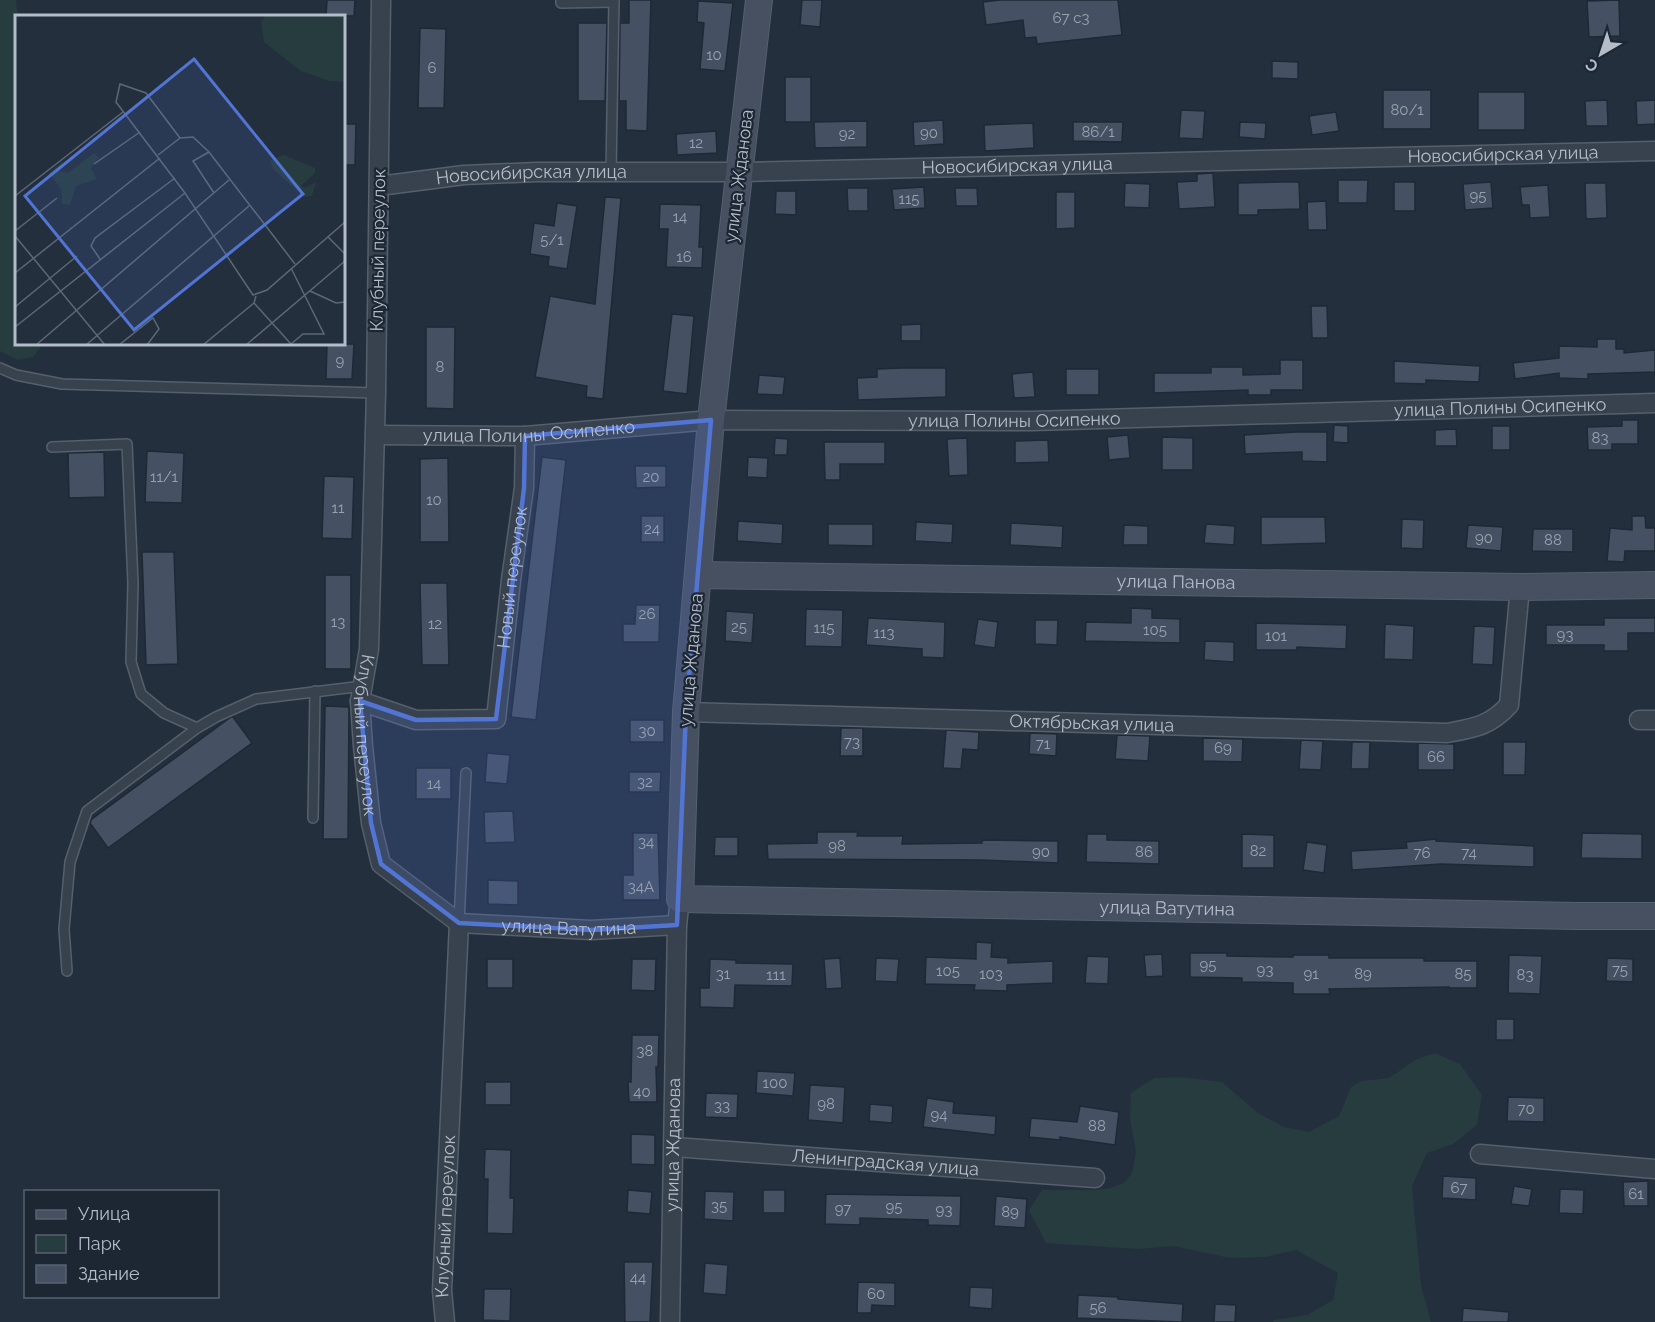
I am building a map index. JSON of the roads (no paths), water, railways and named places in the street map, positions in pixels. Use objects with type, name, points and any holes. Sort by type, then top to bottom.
[{"type":"main road","name":"улица Жданова","points":[[680,899],[686,712],[711,420],[759,0]]},
{"type":"main road","name":"улица Панова","points":[[698,575],[1520,587],[1655,585]]},
{"type":"main road","name":"улица Ватутина","points":[[680,899],[1655,916]]},
{"type":"street","name":"Клубный переулок","points":[[381,0],[376,393],[369,649],[361,694],[371,823],[381,864],[459,923],[442,1292],[444,1322]]},
{"type":"street","name":"Новосибирская улица","points":[[379,186],[464,175],[1655,151]]},
{"type":"street","name":"улица Полины Осипенко","points":[[375,435],[525,436],[711,420],[1032,421],[1655,403]]},
{"type":"street","name":"Новый переулок","points":[[361,694],[416,720],[496,719],[524,488],[525,436]]},
{"type":"street","name":"Октябрьская улица","points":[[686,712],[1447,733],[1477,727],[1497,718],[1509,705],[1520,587]]},
{"type":"street","name":"улица Жданова","points":[[670,1313],[677,925],[680,899]]},
{"type":"street","name":"улица Ватутина","points":[[459,923],[591,930],[677,925]]},
{"type":"street","name":"Ленинградская улица","points":[[674,1147],[1095,1178]]},
{"type":"street","points":[[1480,1154],[1655,1169]]},
{"type":"street","points":[[670,1313],[681,1322]]},
{"type":"lane","points":[[561,0],[561,3],[614,1],[611,171]]},
{"type":"lane","points":[[0,368],[16,375],[62,384],[376,393]]},
{"type":"lane","points":[[52,447],[127,444],[133,583],[131,662],[141,694],[164,713],[197,728]]},
{"type":"lane","points":[[67,971],[64,929],[70,862],[87,811],[197,728],[256,699],[315,691],[361,694]]},
{"type":"lane","points":[[313,818],[315,691]]},
{"type":"lane","points":[[459,923],[466,773]]}]
